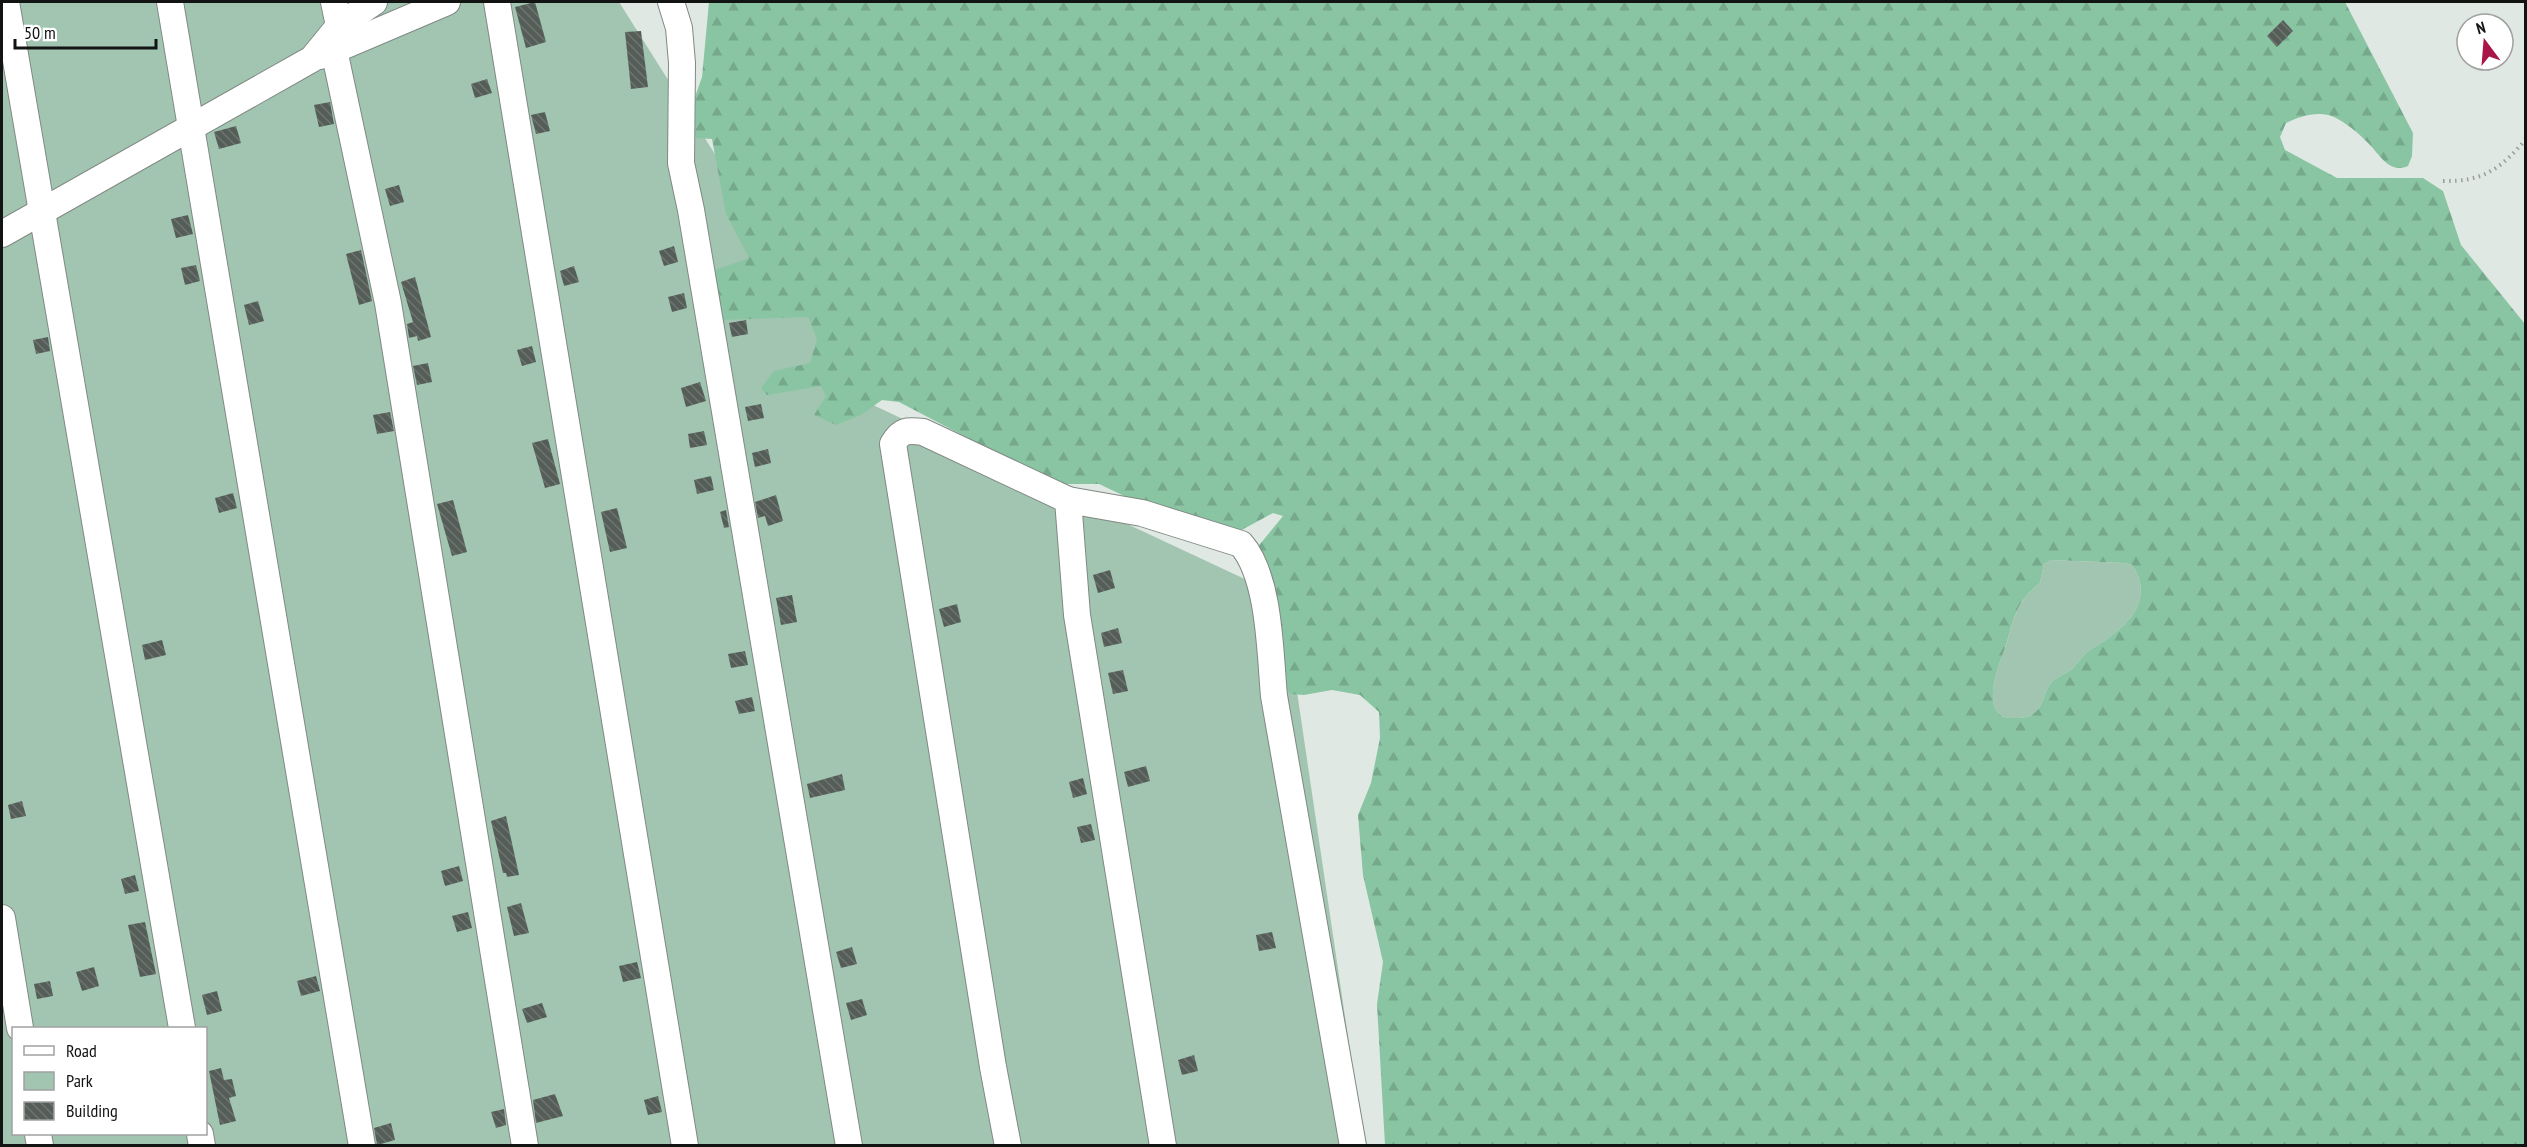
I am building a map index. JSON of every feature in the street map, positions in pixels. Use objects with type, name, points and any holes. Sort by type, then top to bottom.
[{"type":"street","points":[[6,2],[182,1027]]},
{"type":"street","points":[[170,2],[362,1146]]},
{"type":"street","points":[[334,2],[328,45],[388,303],[525,1146]]},
{"type":"street","points":[[328,45],[374,2]]},
{"type":"street","points":[[2,234],[192,127],[328,45],[447,2]]},
{"type":"street","points":[[497,2],[685,1146]]},
{"type":"street","points":[[671,2],[679,28],[682,63],[681,163],[691,210],[849,1146]]},
{"type":"street","points":[[1008,1146],[991,1055],[893,444],[899,434],[908,430],[923,432],[1068,500],[1143,513],[1241,544],[1248,552],[1258,578],[1268,629],[1274,696],[1353,1146]]},
{"type":"street","points":[[1068,500],[1077,615],[1163,1146]]},
{"type":"street","points":[[2,918],[20,1027]]},
{"type":"path","points":[[2443,182],[2465,182],[2488,175],[2526,139]]},
{"type":"green space","points":[[2,2],[619,2],[873,405],[1283,597],[1364,1145],[2,1146]]},
{"type":"green space","points":[[709,2],[2345,2],[2413,133],[2412,156],[2408,166],[2395,168],[2385,162],[2349,126],[2333,116],[2322,114],[2306,116],[2286,123],[2280,137],[2285,150],[2337,178],[2423,178],[2443,191],[2461,245],[2525,324],[2525,1145],[1385,1145],[1377,1004],[1383,962],[1363,875],[1358,815],[1371,783],[1380,738],[1379,712],[1360,695],[1332,690],[1304,695],[1291,694],[1279,684],[1256,549],[1283,516],[1273,513],[1238,532],[1137,502],[1099,484],[1056,484],[899,402],[882,400],[861,415],[836,425],[814,415],[826,396],[821,386],[767,395],[761,388],[774,371],[810,363],[817,339],[808,317],[722,320],[713,302],[715,270],[749,258],[726,214],[712,139],[696,138],[687,120],[702,77]],"holes":[[[2051,560],[2132,565],[2139,579],[2141,592],[2132,616],[2113,635],[2087,652],[2071,670],[2052,682],[2035,713],[2026,717],[2012,718],[1997,712],[1993,696],[1994,687],[2014,618],[2023,600],[2040,583],[2044,564]]]},
{"type":"green space","points":[[2051,560],[2132,565],[2139,579],[2141,592],[2138,605],[2132,616],[2113,635],[2087,652],[2071,670],[2052,682],[2035,713],[2023,718],[2003,716],[1997,712],[1993,696],[1998,669],[2018,609],[2023,600],[2040,583],[2044,564]]},
{"type":"building","points":[[535,2],[546,42],[526,48],[515,7]]},
{"type":"building","points":[[2283,20],[2293,31],[2277,47],[2267,36]]},
{"type":"building","points":[[641,31],[648,87],[631,89],[625,32]]},
{"type":"building","points":[[487,79],[492,93],[475,98],[471,84]]},
{"type":"building","points":[[330,102],[334,124],[319,127],[314,105]]},
{"type":"building","points":[[545,112],[550,131],[536,134],[531,115]]},
{"type":"building","points":[[236,126],[241,143],[219,149],[214,132]]},
{"type":"building","points":[[399,185],[404,202],[390,206],[385,189]]},
{"type":"building","points":[[188,215],[193,234],[176,238],[171,219]]},
{"type":"building","points":[[674,246],[678,262],[664,266],[659,251]]},
{"type":"building","points":[[361,250],[372,301],[359,305],[346,254]]},
{"type":"building","points":[[196,265],[200,281],[185,285],[181,268]]},
{"type":"building","points":[[574,266],[579,282],[564,286],[560,271]]},
{"type":"building","points":[[415,277],[431,337],[418,341],[417,336],[409,338],[407,324],[413,322],[401,282]]},
{"type":"building","points":[[684,293],[687,308],[672,312],[668,297]]},
{"type":"building","points":[[258,301],[264,321],[249,325],[244,305]]},
{"type":"building","points":[[746,320],[748,334],[732,337],[729,323]]},
{"type":"building","points":[[48,337],[50,351],[36,354],[33,340]]},
{"type":"building","points":[[532,346],[536,362],[522,366],[517,350]]},
{"type":"building","points":[[428,363],[432,382],[417,385],[413,366]]},
{"type":"building","points":[[700,382],[706,401],[686,407],[681,388]]},
{"type":"building","points":[[761,404],[764,418],[748,421],[745,407]]},
{"type":"building","points":[[390,412],[394,431],[377,434],[373,415]]},
{"type":"building","points":[[704,431],[707,445],[690,448],[688,434]]},
{"type":"building","points":[[548,439],[560,484],[545,488],[532,443]]},
{"type":"building","points":[[768,449],[771,463],[755,467],[752,453]]},
{"type":"building","points":[[711,476],[714,490],[697,494],[694,480]]},
{"type":"building","points":[[233,493],[237,508],[219,513],[215,498]]},
{"type":"building","points":[[776,495],[783,521],[768,526],[765,516],[758,518],[755,502]]},
{"type":"building","points":[[453,500],[467,552],[452,556],[437,504]]},
{"type":"building","points":[[617,508],[627,548],[610,552],[601,512]]},
{"type":"building","points":[[726,510],[729,527],[724,528],[720,512]]},
{"type":"building","points":[[1110,570],[1115,588],[1098,593],[1093,575]]},
{"type":"building","points":[[792,595],[797,622],[781,625],[776,598]]},
{"type":"building","points":[[957,604],[961,622],[944,627],[939,609]]},
{"type":"building","points":[[1118,628],[1122,643],[1104,647],[1101,633]]},
{"type":"building","points":[[162,640],[166,655],[145,660],[142,645]]},
{"type":"building","points":[[745,651],[748,665],[731,668],[728,654]]},
{"type":"building","points":[[1123,670],[1128,691],[1113,694],[1108,673]]},
{"type":"building","points":[[752,697],[755,711],[739,714],[735,701]]},
{"type":"building","points":[[1146,766],[1150,781],[1128,787],[1124,772]]},
{"type":"building","points":[[842,774],[845,790],[810,798],[807,784]]},
{"type":"building","points":[[1083,778],[1087,794],[1073,798],[1069,782]]},
{"type":"building","points":[[22,801],[26,816],[11,819],[8,805]]},
{"type":"building","points":[[506,816],[519,875],[507,877],[506,873],[503,873],[491,821]]},
{"type":"building","points":[[1091,824],[1095,840],[1081,843],[1077,827]]},
{"type":"building","points":[[459,866],[463,881],[445,886],[441,871]]},
{"type":"building","points":[[135,875],[139,891],[125,894],[121,879]]},
{"type":"building","points":[[521,903],[529,933],[514,936],[507,907]]},
{"type":"building","points":[[468,912],[472,928],[457,932],[452,916]]},
{"type":"building","points":[[145,922],[156,974],[140,977],[128,925]]},
{"type":"building","points":[[1272,932],[1276,948],[1259,951],[1256,935]]},
{"type":"building","points":[[852,947],[857,964],[841,968],[836,952]]},
{"type":"building","points":[[637,962],[641,978],[623,982],[619,966]]},
{"type":"building","points":[[94,967],[99,986],[82,991],[76,972]]},
{"type":"building","points":[[316,976],[320,991],[301,996],[297,981]]},
{"type":"building","points":[[50,981],[53,996],[37,999],[34,984]]},
{"type":"building","points":[[217,991],[222,1011],[207,1015],[202,995]]},
{"type":"building","points":[[862,999],[867,1015],[851,1020],[846,1003]]},
{"type":"building","points":[[542,1003],[547,1017],[527,1023],[522,1009]]},
{"type":"building","points":[[1194,1055],[1198,1071],[1182,1075],[1178,1060]]},
{"type":"building","points":[[221,1068],[224,1080],[232,1079],[236,1096],[229,1098],[236,1121],[220,1125],[209,1071]]},
{"type":"building","points":[[555,1094],[563,1116],[536,1123],[533,1100]]},
{"type":"building","points":[[658,1096],[662,1112],[648,1115],[644,1100]]},
{"type":"building","points":[[504,1109],[506,1125],[496,1128],[491,1112]]},
{"type":"building","points":[[391,1123],[395,1140],[377,1145],[374,1128]]}]
